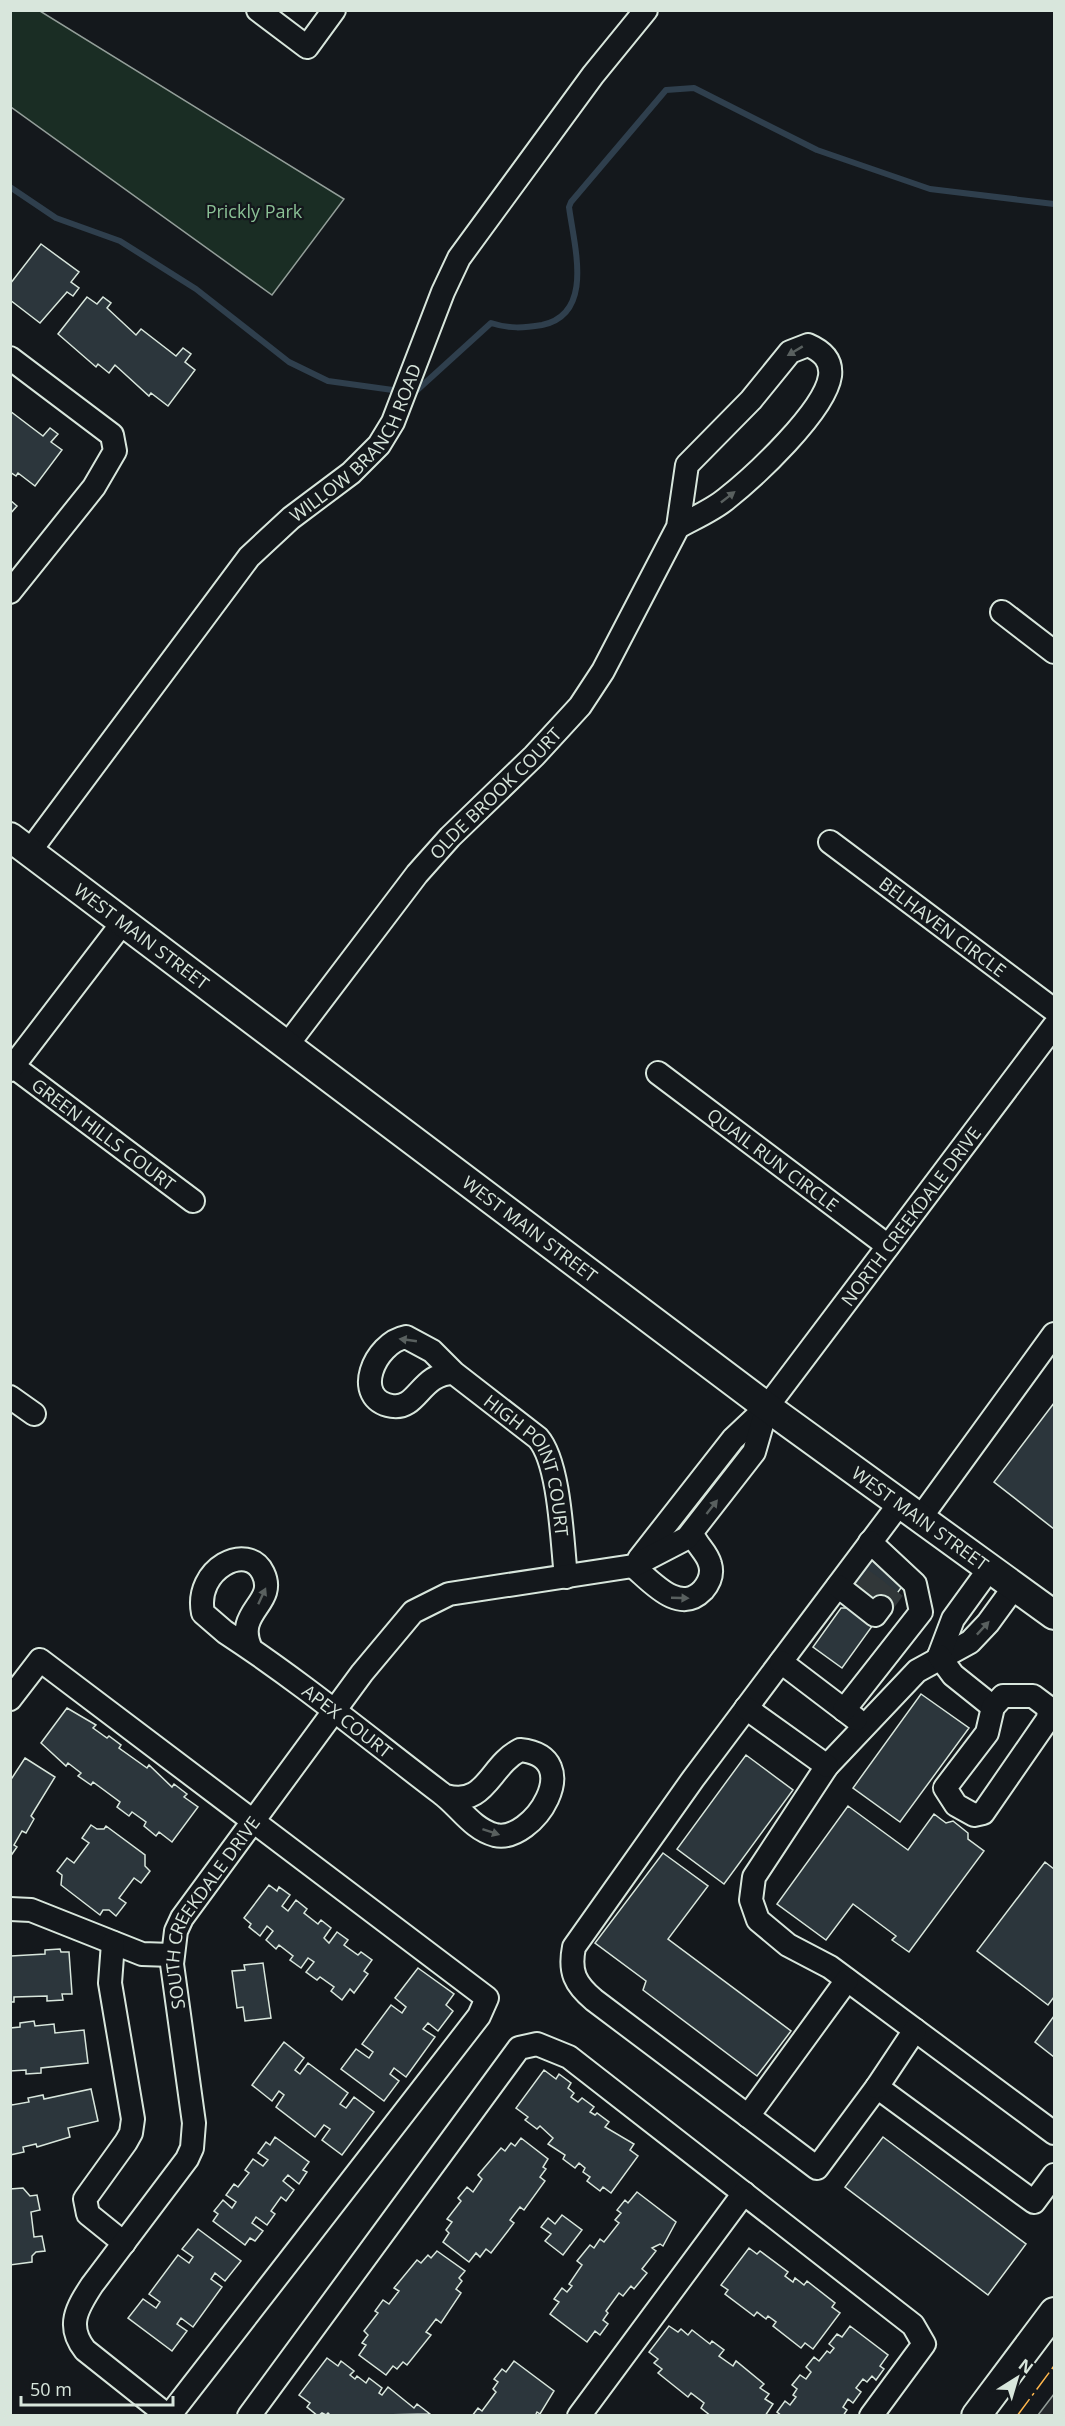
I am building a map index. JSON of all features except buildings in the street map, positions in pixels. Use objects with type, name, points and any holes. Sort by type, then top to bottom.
[{"type":"main road","name":"WEST MAIN STREET","points":[[20,844],[767,1407],[1054,1615]]},
{"type":"main road","points":[[976,2415],[1054,2312]]},
{"type":"street","points":[[258,10],[307,47],[334,10]]},
{"type":"street","name":"WILLOW BRANCH ROAD","points":[[20,844],[249,557],[283,525],[368,458],[393,422],[424,340],[459,258],[586,85],[646,10]]},
{"type":"street","name":"OLDE BROOK COURT","points":[[288,1044],[424,867],[450,837],[542,748],[580,706],[603,671],[678,527],[687,465],[751,400],[790,352],[808,345],[818,349],[829,364],[830,377],[819,402],[769,462],[724,501],[678,527]]},
{"type":"street","points":[[10,358],[112,435],[116,451],[94,487],[10,592]]},
{"type":"street","points":[[1002,612],[1054,652]]},
{"type":"street","name":"BELHAVEN CIRCLE","points":[[830,842],[1054,1010]]},
{"type":"street","points":[[12,1067],[124,921]]},
{"type":"street","name":"NORTH CREEKDALE DRIVE","points":[[767,1407],[1054,1026]]},
{"type":"street","name":"GREEN HILLS COURT","points":[[12,1067],[193,1201]]},
{"type":"street","name":"QUAIL RUN CIRCLE","points":[[658,1073],[888,1246]]},
{"type":"street","points":[[915,2030],[877,2087],[817,2168],[579,1988],[572,1974],[574,1947],[746,1708],[870,1542],[910,1510],[1054,1334]]},
{"type":"street","name":"HIGH POINT COURT","points":[[454,1373],[525,1427],[546,1446],[554,1480],[566,1577]]},
{"type":"street","points":[[10,1397],[34,1414]]},
{"type":"street","points":[[692,1533],[696,1543],[705,1553],[711,1574],[708,1584],[694,1597],[684,1600],[671,1598],[633,1566],[733,1439],[767,1407]]},
{"type":"street","name":"SOUTH CREEKDALE DRIVE","points":[[169,2415],[99,2364],[84,2350],[74,2332],[73,2323],[81,2301],[187,2159],[192,2148],[194,2123],[172,1955],[176,1931],[182,1918],[334,1712],[396,1630],[413,1612],[449,1594],[633,1566],[687,1538],[754,1452],[767,1407]]},
{"type":"street","points":[[844,1710],[921,1612],[915,1584],[895,1569],[870,1542]]},
{"type":"street","points":[[939,1656],[953,1619],[990,1568]]},
{"type":"street","points":[[838,1586],[868,1601]]},
{"type":"street","points":[[1015,1587],[988,1623],[970,1642],[939,1656],[917,1671],[827,1766],[754,1876],[751,1900],[758,1920],[788,1945],[830,1967],[1054,2133]]},
{"type":"street","name":"APEX COURT","points":[[251,1649],[446,1796],[482,1830],[509,1836],[521,1830],[546,1802],[554,1786],[546,1761],[539,1755],[520,1750],[503,1762],[473,1797],[463,1800],[446,1796]]},
{"type":"street","points":[[889,1652],[917,1671]]},
{"type":"street","points":[[939,1656],[953,1675],[993,1707]]},
{"type":"street","points":[[10,1699],[40,1660],[487,1998],[479,2016],[169,2415]]},
{"type":"street","points":[[780,1662],[865,1726]]},
{"type":"street","points":[[1004,1696],[1033,1696],[1049,1708],[1048,1719],[984,1813],[974,1815],[956,1805],[945,1788],[987,1732],[993,1707],[1004,1696]]},
{"type":"street","points":[[746,1708],[827,1766]]},
{"type":"street","points":[[10,1910],[31,1910],[142,1954],[172,1955]]},
{"type":"street","points":[[113,1943],[110,1983],[133,2119],[131,2133],[126,2142],[85,2199],[88,2214],[124,2243]]},
{"type":"street","points":[[748,2116],[847,1980]]},
{"type":"street","points":[[259,2412],[519,2048],[537,2044],[569,2057],[913,2325],[924,2344],[871,2415]]},
{"type":"street","points":[[877,2087],[1034,2202],[1054,2175]]},
{"type":"street","points":[[579,2415],[744,2193]]},
{"type":"green space","name":"Prickly Park","points":[[11,10],[40,11],[344,199],[272,295],[11,107]]},
{"type":"shaded area","points":[[1054,2394],[1054,2415],[1038,2415]]},
{"type":"waterway","points":[[411,393],[414,393],[491,323],[516,327],[542,325],[559,318],[569,307],[575,293],[577,276],[577,259],[569,207],[571,202],[666,90],[694,88],[817,150],[930,189],[1054,204]]},
{"type":"waterway","points":[[10,187],[56,218],[120,241],[196,289],[289,362],[328,381],[400,391]]},
{"type":"tunnel","points":[[864,1594],[885,1565]]},
{"type":"tunnel","points":[[881,1607],[902,1578]]},
{"type":"power","points":[[1017,2416],[1054,2366]]}]
